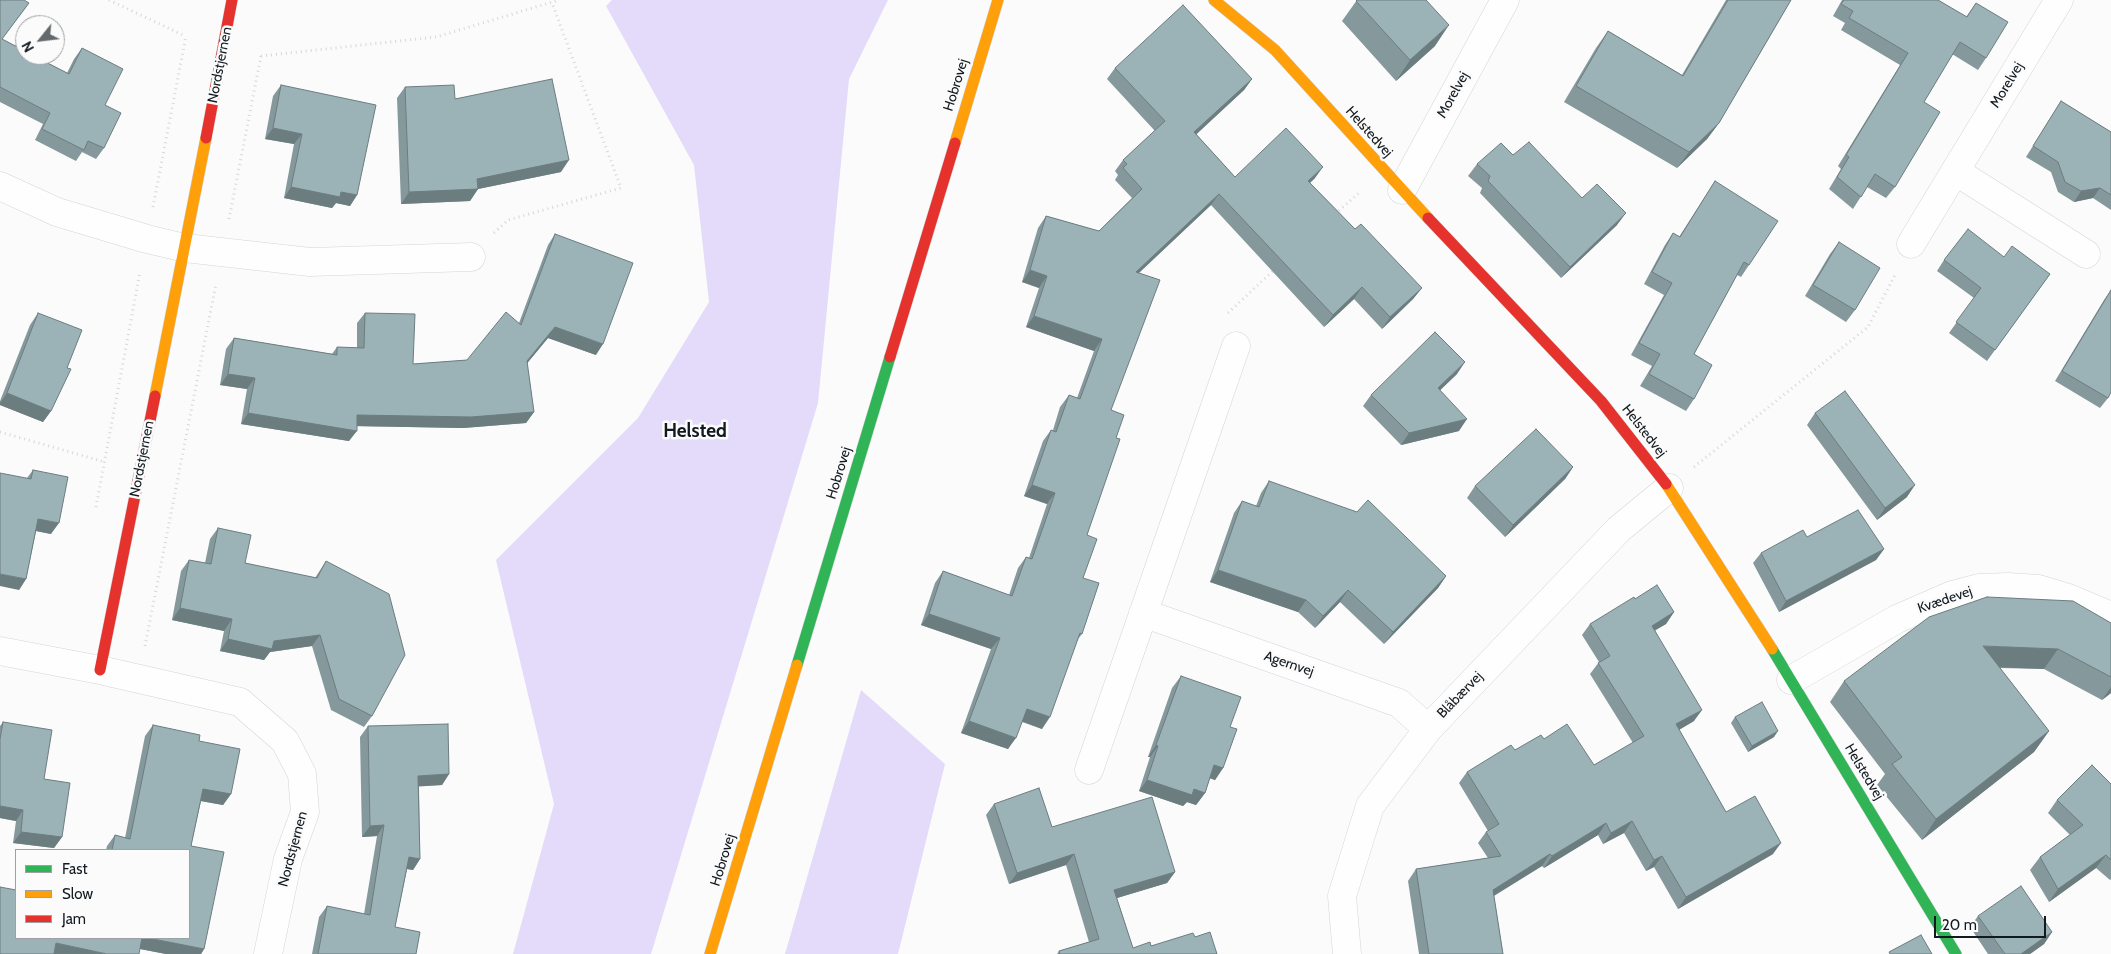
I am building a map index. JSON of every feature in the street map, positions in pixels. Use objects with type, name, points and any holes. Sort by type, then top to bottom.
[{"type":"street","name":"Nordstjernen","points":[[100,670],[185,248],[232,0]]},
{"type":"street","name":"Hobrovej","points":[[710,954],[998,0]]},
{"type":"street","name":"Helstedvej","points":[[1214,0],[1275,50],[1383,170],[1601,401],[1669,488],[1791,680],[1956,954]]},
{"type":"street","name":"Morelvej","points":[[1402,190],[1505,0]]},
{"type":"street","name":"Morelvej","points":[[1911,244],[2059,0]]},
{"type":"street","points":[[1955,171],[2086,254]]},
{"type":"street","points":[[0,186],[57,212],[147,239],[185,248],[310,262],[471,257]]},
{"type":"street","points":[[1089,770],[1236,346]]},
{"type":"street","name":"Blåbærvej","points":[[1347,954],[1342,896],[1370,806],[1428,729],[1618,529],[1669,488]]},
{"type":"street","name":"Kvædevej","points":[[1791,680],[1897,619],[1938,601],[1979,588],[2038,589],[2068,598],[2111,616]]},
{"type":"street","name":"Agernvej","points":[[1143,613],[1398,703],[1428,729]]},
{"type":"street","name":"Nordstjernen","points":[[0,651],[100,670],[240,702],[285,741],[302,774],[305,812],[288,859],[268,954]]},
{"type":"path","points":[[110,0],[186,36],[223,50],[261,56],[436,37],[559,0]]},
{"type":"path","points":[[471,257],[508,220],[621,188],[552,3]]},
{"type":"path","points":[[95,510],[186,36]]},
{"type":"path","points":[[138,679],[261,56]]},
{"type":"path","points":[[1333,216],[1383,170]]},
{"type":"path","points":[[1669,488],[1868,327],[1911,244]]},
{"type":"path","points":[[1236,346],[1218,322],[1276,269]]},
{"type":"path","points":[[0,432],[139,472]]},
{"type":"shaded area","points":[[612,0],[888,0],[849,79],[818,403],[651,954],[513,954],[554,804],[496,560],[638,418],[709,302],[694,165],[606,6]]},
{"type":"shaded area","points":[[861,690],[945,764],[898,954],[785,954]]},
{"type":"building","points":[[0,0],[24,0],[29,3],[20,15],[15,15],[15,22],[2,39],[15,46],[15,65],[51,65],[69,74],[82,48],[123,69],[105,105],[121,113],[104,148],[88,141],[84,150],[42,129],[50,113],[0,87]]},
{"type":"building","points":[[1357,0],[1426,0],[1449,25],[1410,60]]},
{"type":"building","points":[[1728,0],[1791,0],[1719,123],[1689,152],[1576,86],[1608,31],[1683,76]]},
{"type":"building","points":[[1844,0],[1938,0],[1967,17],[1976,3],[2008,22],[1986,58],[1960,42],[1924,102],[1940,112],[1895,187],[1875,174],[1861,197],[1837,177],[1849,157],[1846,155],[1908,53],[1849,18],[1853,11],[1841,4]]},
{"type":"building","points":[[1183,5],[1252,79],[1194,132],[1235,177],[1286,128],[1323,167],[1308,181],[1355,229],[1361,224],[1422,288],[1390,317],[1362,287],[1333,315],[1219,194],[1136,272],[1160,280],[1111,410],[1124,415],[1116,438],[1120,439],[1087,535],[1097,539],[1083,578],[1099,583],[1082,634],[1080,633],[1050,717],[1027,709],[1016,738],[969,721],[1000,638],[929,614],[943,571],[1012,596],[1026,557],[1032,559],[1055,493],[1032,485],[1051,430],[1056,432],[1069,395],[1080,399],[1102,339],[1034,316],[1047,276],[1030,270],[1046,216],[1099,231],[1142,189],[1123,168],[1127,164],[1123,160],[1165,121],[1115,68]]},
{"type":"building","points":[[552,79],[569,160],[477,179],[478,189],[409,192],[405,87],[454,85],[455,99]]},
{"type":"building","points":[[281,85],[376,105],[357,195],[341,192],[340,197],[291,187],[302,134],[273,128]]},
{"type":"building","points":[[2061,101],[2111,132],[2111,195],[2100,188],[2081,191],[2065,182],[2058,162],[2033,146]]},
{"type":"building","points":[[1529,142],[1582,198],[1597,184],[1626,213],[1570,267],[1488,181],[1490,176],[1477,164],[1501,143],[1513,155]]},
{"type":"building","points":[[1715,181],[1778,221],[1749,265],[1744,262],[1694,354],[1712,365],[1694,399],[1649,374],[1660,354],[1639,343],[1672,283],[1652,272],[1673,233],[1680,237]]},
{"type":"building","points":[[1968,229],[2004,257],[2012,246],[2050,274],[1995,350],[1956,322],[1981,288],[1944,260]]},
{"type":"building","points":[[555,234],[633,263],[603,344],[555,327],[527,361],[534,412],[471,417],[357,415],[357,431],[248,413],[255,378],[228,374],[234,338],[337,355],[337,347],[364,348],[365,313],[415,314],[413,364],[467,360],[506,312],[521,325]]},
{"type":"building","points":[[1839,242],[1880,268],[1855,310],[1813,285]]},
{"type":"building","points":[[2111,290],[2111,392],[2108,398],[2062,371]]},
{"type":"building","points":[[38,313],[82,330],[67,368],[71,369],[51,411],[7,393]]},
{"type":"building","points":[[1435,332],[1465,362],[1438,388],[1467,419],[1409,433],[1371,395]]},
{"type":"building","points":[[1845,391],[1915,485],[1885,508],[1815,413]]},
{"type":"building","points":[[1536,429],[1573,467],[1513,525],[1475,486]]},
{"type":"building","points":[[33,470],[68,477],[59,523],[38,519],[26,579],[0,574],[0,473],[31,479]]},
{"type":"building","points":[[1269,481],[1357,512],[1368,500],[1446,576],[1393,632],[1348,590],[1323,616],[1306,600],[1218,570],[1242,501],[1259,507]]},
{"type":"building","points":[[1858,510],[1884,549],[1786,601],[1761,553],[1803,530],[1807,537]]},
{"type":"building","points":[[218,528],[251,535],[245,563],[317,578],[326,561],[389,594],[405,655],[372,716],[339,699],[320,635],[274,641],[272,649],[228,639],[232,619],[180,608],[189,560],[211,564]]},
{"type":"building","points":[[1657,585],[1674,612],[1652,626],[1702,710],[1676,724],[1726,812],[1755,796],[1781,843],[1686,897],[1662,856],[1654,860],[1632,821],[1611,833],[1606,823],[1552,856],[1550,854],[1493,890],[1503,954],[1429,954],[1416,869],[1501,856],[1486,832],[1499,824],[1467,772],[1511,745],[1515,750],[1541,735],[1544,739],[1567,724],[1594,765],[1644,736],[1598,663],[1610,656],[1590,624]]},
{"type":"building","points":[[1987,597],[2073,601],[2111,623],[2111,677],[2058,649],[1983,646],[2049,731],[1936,819],[1892,764],[1902,757],[1844,681],[1929,617]]},
{"type":"building","points":[[1181,676],[1241,697],[1230,727],[1237,729],[1223,768],[1214,765],[1205,793],[1194,789],[1192,795],[1147,780],[1158,746],[1156,745]]},
{"type":"building","points":[[1762,702],[1778,731],[1752,746],[1735,717]]},
{"type":"building","points":[[3,722],[52,730],[44,779],[70,783],[62,837],[21,832],[23,810],[0,806],[0,739]]},
{"type":"building","points":[[448,724],[449,774],[418,776],[420,859],[409,857],[395,927],[420,932],[416,954],[318,954],[327,906],[370,915],[384,825],[370,826],[368,726]]},
{"type":"building","points":[[153,725],[200,735],[199,741],[240,749],[231,794],[203,789],[191,846],[224,852],[204,949],[153,939],[190,939],[190,849],[112,849],[115,835],[130,839]]},
{"type":"building","points":[[2092,765],[2111,784],[2111,860],[2106,855],[2058,889],[2040,857],[2083,825],[2057,800]]},
{"type":"building","points":[[1039,788],[1052,827],[1152,797],[1175,872],[1114,890],[1133,948],[1150,942],[1151,946],[1193,933],[1195,937],[1210,932],[1217,954],[1060,954],[1059,951],[1099,939],[1074,854],[1017,873],[994,804]]},
{"type":"building","points":[[2021,886],[2052,932],[2021,954],[2005,954],[1978,916]]},
{"type":"building","points":[[0,887],[15,890],[15,939],[142,939],[139,954],[107,954],[56,943],[54,954],[0,954]]},
{"type":"building","points":[[1921,935],[1932,954],[1890,954],[1889,952]]},
{"type":"traffic: fast","points":[[797,665],[890,357]]},
{"type":"traffic: fast","points":[[1772,649],[1956,954]]},
{"type":"traffic: slow","points":[[955,143],[998,0]]},
{"type":"traffic: slow","points":[[1214,0],[1275,50],[1428,218]]},
{"type":"traffic: slow","points":[[155,396],[206,138]]},
{"type":"traffic: slow","points":[[1666,484],[1772,649]]},
{"type":"traffic: slow","points":[[710,954],[797,665]]},
{"type":"traffic: jam","points":[[206,138],[232,0]]},
{"type":"traffic: jam","points":[[890,357],[955,143]]},
{"type":"traffic: jam","points":[[1428,218],[1601,401],[1666,484]]},
{"type":"traffic: jam","points":[[100,670],[155,396]]},
{"type":"district","name":"Helsted","points":[[695,431]]}]
